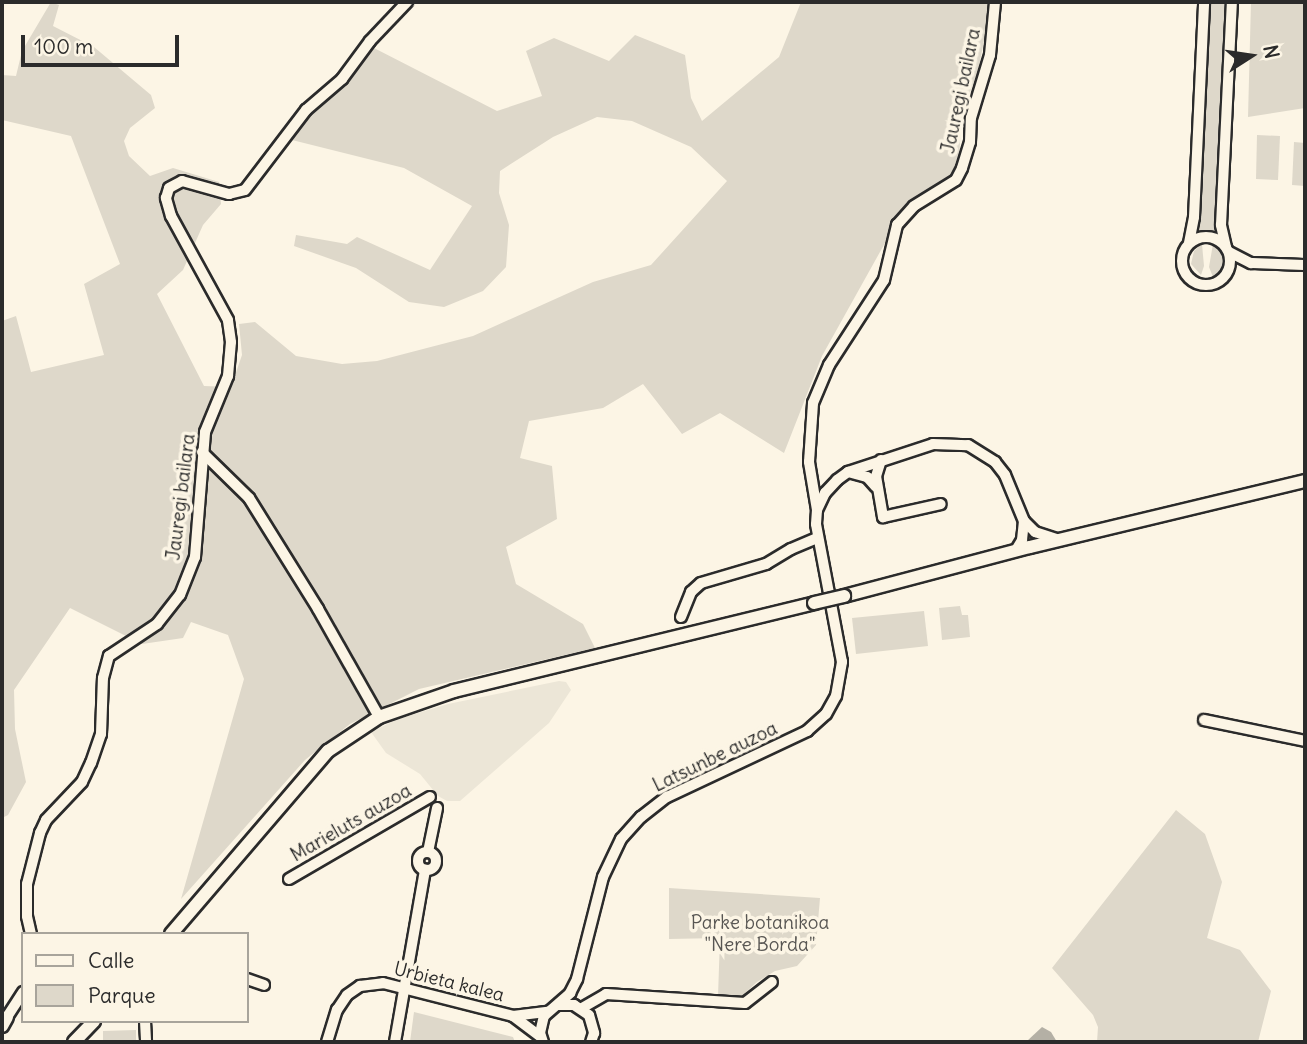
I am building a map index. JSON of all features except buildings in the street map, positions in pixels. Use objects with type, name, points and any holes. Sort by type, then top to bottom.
[{"type":"main road","points":[[172,932],[328,751],[379,717],[454,691],[844,596],[1016,550],[1305,481]]},
{"type":"main road","points":[[73,1042],[84,1023]]},
{"type":"main road","points":[[73,1042],[92,1023]]},
{"type":"street","name":"Jauregi bailara","points":[[31,932],[27,916],[27,884],[40,833],[46,820],[82,782],[91,764],[101,734],[103,678],[108,656],[157,624],[180,595],[195,557],[205,432],[228,376],[231,342],[228,320],[171,216],[166,198],[169,187],[182,181],[229,194],[245,190],[306,110],[342,79],[370,41],[407,2]]},
{"type":"street","name":"Jauregi bailara","points":[[817,510],[809,462],[813,403],[830,365],[884,280],[897,225],[914,206],[956,180],[962,168],[970,142],[971,118],[990,55],[995,2]]},
{"type":"street","points":[[1204,2],[1194,217],[1189,243],[1182,258],[1182,267],[1190,280],[1204,286],[1213,285],[1245,262]]},
{"type":"street","points":[[1227,273],[1227,249],[1221,225],[1232,2]]},
{"type":"street","points":[[1189,243],[1208,236],[1245,262],[1305,265]]},
{"type":"street","points":[[817,510],[825,493],[848,472],[933,444],[968,445],[995,462],[1006,475],[1024,521],[1035,532],[1059,540]]},
{"type":"street","points":[[202,452],[249,498],[379,717]]},
{"type":"street","points":[[881,460],[876,476],[883,517],[941,504]]},
{"type":"street","points":[[848,472],[867,477],[877,487]]},
{"type":"street","name":"Latsunbe auzoa","points":[[548,1012],[570,993],[577,979],[609,860],[621,839],[641,817],[667,797],[807,730],[825,714],[836,696],[842,662],[817,538],[817,510]]},
{"type":"street","points":[[1016,550],[1021,540],[1024,521]]},
{"type":"street","points":[[681,617],[691,592],[701,583],[766,564],[817,538]]},
{"type":"street","points":[[1204,720],[1305,741]]},
{"type":"street","name":"Marieluts auzoa","points":[[289,879],[430,797]]},
{"type":"street","name":"Marieluts auzoa","points":[[395,1042],[425,870],[420,867],[419,858],[428,852],[437,808]]},
{"type":"street","points":[[248,979],[264,985]]},
{"type":"street","points":[[582,1009],[607,994],[745,1003],[772,982]]},
{"type":"street","name":"Urbieta kalea","points":[[327,1042],[337,1010],[354,990],[367,984],[383,984],[513,1016],[548,1012]]},
{"type":"street","points":[[4,1022],[21,995]]},
{"type":"street","points":[[557,1005],[575,1005],[582,1009],[593,1023],[591,1042]]},
{"type":"street","points":[[542,1040],[541,1024],[548,1012]]},
{"type":"street","name":"Urbieta kalea","points":[[513,1016],[542,1040]]},
{"type":"street","points":[[145,1023],[146,1042]]},
{"type":"shaded area","points":[[559,681],[566,682],[571,690],[549,723],[460,801],[447,801],[438,796],[420,774],[386,753],[371,732],[398,719],[448,704]]},
{"type":"shaded area","points":[[1042,1027],[1051,1032],[1057,1042],[1026,1042]]},
{"type":"green space","points":[[51,2],[59,5],[53,26],[94,47],[151,95],[155,108],[130,128],[124,141],[129,156],[150,176],[173,168],[219,182],[221,204],[203,225],[183,270],[157,294],[204,386],[231,387],[242,355],[239,324],[255,322],[296,356],[342,364],[377,361],[473,336],[593,282],[651,265],[727,181],[691,147],[632,121],[597,117],[553,137],[500,171],[499,193],[509,225],[506,267],[483,291],[444,307],[409,302],[356,268],[294,246],[296,235],[347,244],[357,237],[430,270],[472,206],[404,168],[288,139],[301,120],[343,87],[374,48],[497,111],[542,96],[526,51],[554,38],[609,61],[635,35],[685,55],[691,98],[702,121],[779,57],[801,2],[988,2],[978,71],[962,113],[959,158],[952,176],[895,225],[822,356],[784,453],[720,413],[682,434],[643,384],[603,408],[529,421],[520,458],[552,466],[557,519],[506,547],[516,584],[583,624],[595,648],[419,689],[350,724],[305,760],[181,899],[244,679],[228,635],[191,622],[183,638],[142,644],[70,608],[14,690],[15,729],[26,782],[8,815],[2,818],[2,321],[16,316],[31,372],[104,355],[84,284],[120,264],[71,136],[2,120],[2,75],[16,76],[22,51]]},
{"type":"green space","points":[[1207,2],[1227,2],[1220,166],[1217,232],[1197,232]]},
{"type":"green space","points":[[1251,2],[1305,2],[1305,108],[1248,117]]},
{"type":"green space","points":[[1257,135],[1280,136],[1278,180],[1256,179]]},
{"type":"green space","points":[[1294,142],[1305,143],[1305,186],[1292,185]]},
{"type":"green space","points":[[1202,244],[1204,266],[1201,275],[1191,264],[1194,251]]},
{"type":"green space","points":[[1213,244],[1222,250],[1225,262],[1224,267],[1213,277],[1209,267]]},
{"type":"green space","points":[[960,606],[962,615],[968,615],[970,637],[942,640],[939,608]]},
{"type":"green space","points":[[924,611],[928,646],[856,654],[852,618]]},
{"type":"green space","points":[[1176,810],[1205,834],[1222,882],[1207,938],[1240,950],[1271,991],[1258,1042],[1097,1042],[1098,1027],[1093,1015],[1052,968]]},
{"type":"green space","name":"Parke botanikoa \"Nere Borda\"","points":[[669,888],[820,898],[816,945],[797,966],[775,971],[757,982],[745,993],[742,1001],[732,1001],[730,995],[718,996],[720,938],[669,939]]},
{"type":"green space","points":[[414,1012],[513,1037],[515,1042],[410,1042]]},
{"type":"green space","points":[[136,1030],[136,1042],[103,1042],[103,1031]]}]
